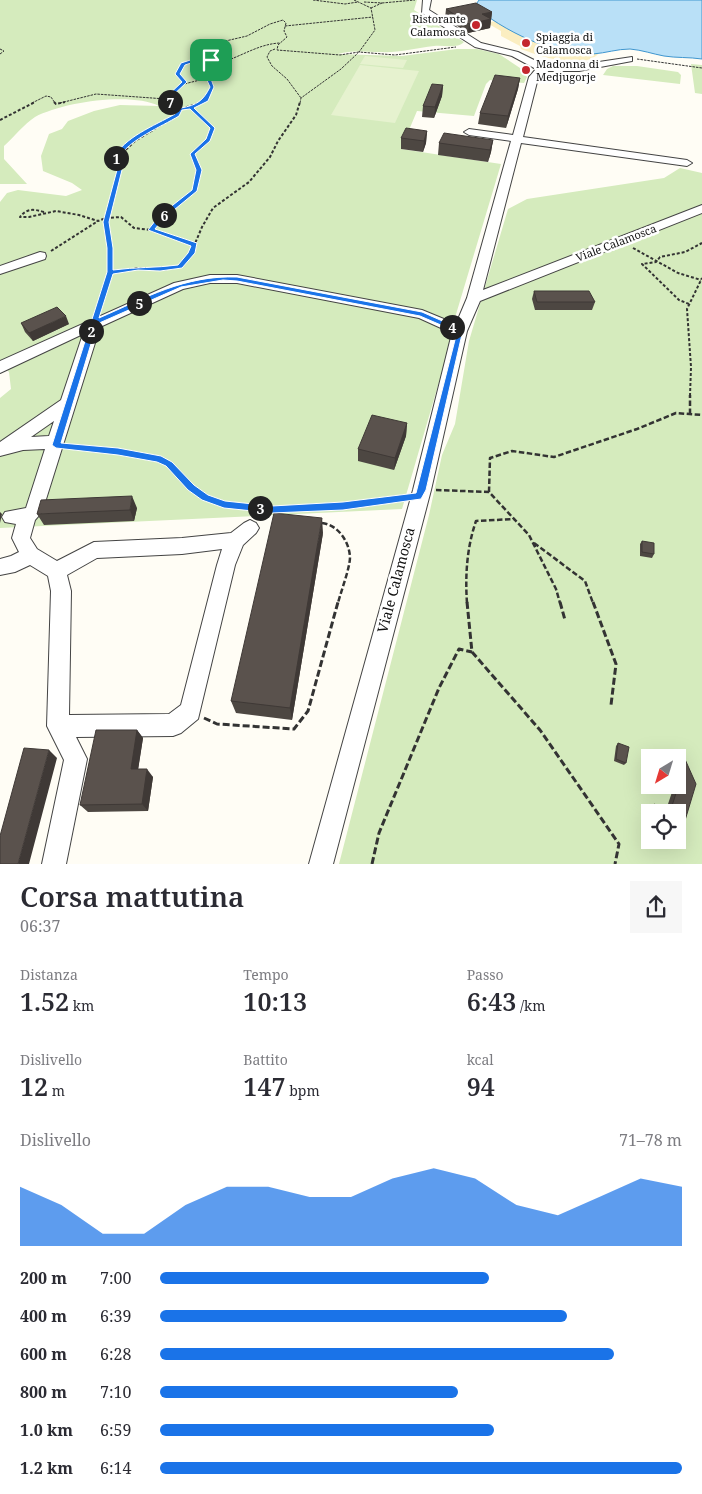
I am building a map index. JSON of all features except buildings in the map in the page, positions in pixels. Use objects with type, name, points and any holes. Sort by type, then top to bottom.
[{"type":"street","points":[[427,0],[425,12],[480,46]]},
{"type":"street","points":[[493,43],[542,68],[579,68],[629,59]]},
{"type":"street","points":[[456,47],[480,46],[515,54]]},
{"type":"street","name":"Viale Calamosca","points":[[321,864],[420,493],[460,331],[474,298],[534,78],[542,68]]},
{"type":"street","points":[[469,132],[688,163]]},
{"type":"street","name":"Viale Calamosca","points":[[474,298],[702,209]]},
{"type":"street","points":[[0,270],[40,256]]},
{"type":"street","points":[[1,367],[94,323],[179,286],[223,278],[246,280],[422,314],[460,331]]},
{"type":"street","points":[[54,864],[76,759],[58,726],[61,591],[57,571],[30,555],[21,538],[19,517],[33,512],[94,323]]},
{"type":"street","points":[[0,450],[69,403]]},
{"type":"street","points":[[0,450],[23,444],[56,444]]},
{"type":"street","points":[[57,571],[94,550],[182,546],[243,534]]},
{"type":"street","points":[[0,567],[15,564],[30,555]]},
{"type":"lane","points":[[58,726],[173,725],[190,711],[226,565],[243,534]]},
{"type":"path","points":[[312,0],[344,4],[415,0]]},
{"type":"path","points":[[110,272],[138,268],[160,270],[180,267],[191,253],[202,227],[214,208],[249,182],[270,157],[278,141],[296,115],[301,98],[341,69],[359,52],[375,30],[371,8],[354,0]]},
{"type":"path","points":[[371,8],[382,3]]},
{"type":"path","points":[[285,26],[314,24],[338,19],[373,17]]},
{"type":"path","points":[[203,58],[206,54],[204,46],[247,36],[270,24],[283,20],[286,23],[284,31],[287,38],[276,49]]},
{"type":"path","points":[[185,82],[177,74],[183,64],[203,58],[211,60],[214,64],[221,64],[257,46],[280,43]]},
{"type":"path","points":[[301,98],[287,78],[272,66],[267,58],[270,51],[276,49],[287,52],[340,55],[359,52],[395,54],[456,47]]},
{"type":"path","points":[[0,49],[4,51],[0,54]]},
{"type":"path","points":[[629,59],[702,68]]},
{"type":"path","points":[[166,99],[185,82],[208,78],[212,75],[214,64]]},
{"type":"path","points":[[0,120],[46,96],[51,98],[56,104],[96,94],[166,99],[180,109],[191,108],[200,104],[210,94],[212,87],[208,78]]},
{"type":"path","points":[[151,230],[161,218],[194,191],[199,170],[192,154],[208,140],[213,128],[191,108]]},
{"type":"path","points":[[94,323],[110,272],[110,248],[106,218],[113,200],[119,170],[116,159],[120,151],[177,115],[180,109]]},
{"type":"path","points":[[44,212],[30,219],[20,217],[24,211],[33,209],[44,212],[84,215],[98,221]]},
{"type":"path","points":[[40,256],[106,218],[121,217],[134,228],[151,230],[195,245]]},
{"type":"path","points":[[619,242],[678,273],[702,279],[687,309],[691,367],[690,414]]},
{"type":"path","points":[[689,304],[679,300],[642,264],[656,262],[660,257],[685,252],[702,243]]},
{"type":"path","points":[[565,620],[556,589],[529,535],[489,492],[490,458],[512,451],[554,457],[637,429],[676,413],[702,415]]},
{"type":"path","points":[[56,444],[118,451],[158,459],[169,464],[198,492],[224,504],[289,509],[386,502],[420,493],[489,492]]},
{"type":"path","points":[[514,519],[476,521],[469,542],[466,588],[472,652],[540,730],[619,844],[614,864]]},
{"type":"path","points":[[190,711],[217,724],[294,729],[308,711],[350,558],[344,536],[328,523],[318,524]]},
{"type":"path","points":[[533,542],[585,581],[616,664],[610,705]]},
{"type":"path","points":[[372,864],[379,833],[439,688],[458,649],[472,652]]},
{"type":"green space","points":[[0,0],[417,0],[414,10],[464,42],[454,46],[434,46],[393,52],[338,54],[402,56],[457,49],[477,49],[499,54],[520,68],[527,77],[524,83],[490,80],[486,84],[474,116],[417,111],[401,149],[501,164],[454,321],[453,334],[402,509],[0,528],[0,398],[11,389],[9,372],[0,363],[0,202],[7,193],[18,190],[66,196],[82,190],[72,183],[43,171],[41,156],[49,134],[62,129],[68,121],[94,111],[120,105],[159,106],[147,102],[115,99],[79,103],[35,117],[4,146],[4,159],[27,184],[0,184]]},
{"type":"green space","points":[[365,56],[407,60],[403,68],[360,64]]},
{"type":"green space","points":[[691,64],[702,65],[702,94],[695,93]]},
{"type":"green space","points":[[360,65],[419,71],[395,123],[331,115]]},
{"type":"green space","points":[[613,66],[637,66],[678,72],[681,75],[680,84],[603,75],[607,69]]},
{"type":"green space","points":[[680,168],[702,173],[702,864],[339,864],[429,515],[442,455],[455,424],[469,341],[508,209],[527,199],[664,178]]},
{"type":"sand","name":"Spiaggia di Calamosca","points":[[495,21],[532,40],[559,50],[586,55],[599,53],[583,61],[561,60],[539,55],[521,49],[520,46],[501,36],[501,31],[487,23]]},
{"type":"water","points":[[479,0],[702,0],[702,59],[664,56],[630,49],[579,54],[547,47],[499,24],[475,6]]},
{"type":"place","name":"Ristorante Calamosca","points":[[476,25]]},
{"type":"place","name":"Spiaggia di Calamosca","points":[[526,43]]},
{"type":"place","name":"Madonna di Medjugorje","points":[[526,70]]},
{"type":"route","points":[[211,60],[203,58],[183,64],[177,74],[185,82],[166,99],[180,109],[191,108],[213,128],[208,140],[192,154],[199,170],[194,191],[186,200],[172,208],[151,230],[195,245],[180,267],[160,270],[138,268],[122,272],[110,272],[94,323],[179,286],[223,278],[237,279],[422,314],[460,331],[422,490],[418,497],[343,506],[272,509],[224,504],[205,497],[191,488],[169,464],[158,459],[118,451],[56,445],[94,323],[110,272],[110,248],[106,218],[113,200],[119,170],[116,159],[120,151],[177,115],[180,109],[191,108],[206,100],[212,87],[208,78],[212,75],[214,64],[211,60]]}]
